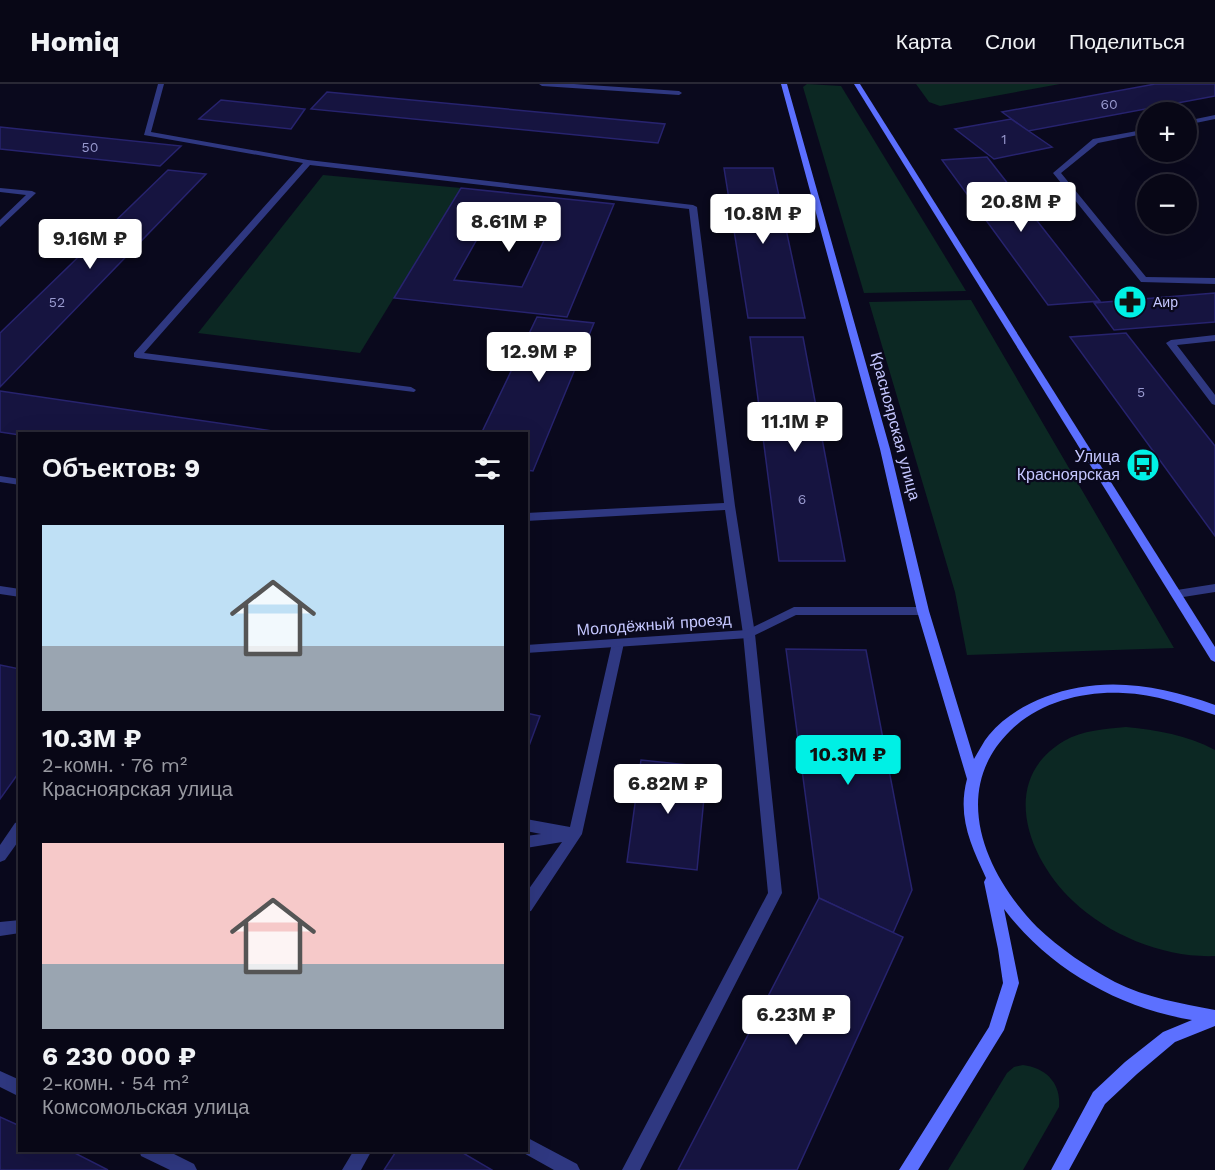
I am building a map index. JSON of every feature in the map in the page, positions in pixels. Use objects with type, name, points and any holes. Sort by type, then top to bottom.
[{"type":"main road","name":"Красноярская улица","points":[[784,84],[885,449],[923,611],[973,777],[971,822],[988,872],[1010,906],[1041,939],[1078,968],[1122,992],[1169,1009],[1215,1017]]},
{"type":"main road","points":[[857,84],[1215,657]]},
{"type":"main road","name":"Красноярская улица","points":[[973,777],[992,738],[1025,709],[1069,693],[1121,688],[1177,696],[1215,710]]},
{"type":"main road","points":[[908,1170],[996,1030],[1011,983],[1006,949],[988,872]]},
{"type":"main road","points":[[1060,1170],[1099,1098],[1131,1068],[1170,1037],[1215,1017]]},
{"type":"street","points":[[161,84],[147,134],[308,162],[693,207],[730,506],[749,634],[775,893],[631,1170]]},
{"type":"street","points":[[542,84],[679,93]]},
{"type":"street","points":[[1197,121],[1215,117]]},
{"type":"street","points":[[1137,133],[1096,141],[1057,173],[1144,280],[1215,281]]},
{"type":"street","points":[[308,162],[137,355],[411,390]]},
{"type":"street","points":[[0,190],[32,193],[0,225]]},
{"type":"street","points":[[1215,338],[1171,343],[1215,402]]},
{"type":"street","points":[[0,479],[18,482]]},
{"type":"street","points":[[528,517],[730,506]]},
{"type":"street","points":[[1177,594],[1215,588]]},
{"type":"street","points":[[0,590],[18,593]]},
{"type":"street","name":"Молодёжный проезд","points":[[528,649],[749,634],[794,611],[923,611]]},
{"type":"street","points":[[528,903],[575,834],[618,644]]},
{"type":"street","points":[[528,825],[575,834]]},
{"type":"street","points":[[0,856],[18,830]]},
{"type":"street","points":[[528,842],[575,834]]},
{"type":"street","points":[[0,929],[18,926]]},
{"type":"street","points":[[0,1079],[18,1088]]},
{"type":"street","points":[[528,1146],[571,1170]]},
{"type":"street","points":[[151,1152],[188,1170]]},
{"type":"street","points":[[351,1170],[363,1152]]},
{"type":"green space","points":[[807,84],[841,86],[966,291],[864,293],[803,87]]},
{"type":"green space","points":[[916,84],[1060,84],[940,106],[929,102]]},
{"type":"green space","points":[[323,175],[461,188],[360,353],[198,333]]},
{"type":"green space","points":[[971,300],[1174,648],[967,655],[955,592],[869,302]]},
{"type":"green space","points":[[1126,727],[1172,734],[1194,740],[1215,750],[1215,956],[1196,956],[1158,949],[1104,925],[1073,901],[1057,884],[1043,864],[1033,842],[1027,820],[1026,798],[1031,777],[1044,757],[1064,741],[1079,734]]},
{"type":"green space","points":[[1023,1065],[1039,1069],[1050,1078],[1055,1084],[1059,1107],[1023,1170],[948,1170],[1007,1073],[1014,1067]]},
{"type":"building","points":[[1155,84],[1215,84],[1215,96],[1183,102],[1137,102],[1137,111],[1028,131],[1002,112]]},
{"type":"building","points":[[327,92],[665,124],[658,143],[311,109]]},
{"type":"building","points":[[221,100],[305,109],[291,129],[199,119]]},
{"type":"building","points":[[1011,119],[1052,147],[994,159],[955,129]]},
{"type":"building","points":[[0,127],[181,146],[160,166],[0,149]]},
{"type":"building","points":[[987,157],[1100,301],[1048,305],[942,160]]},
{"type":"building","points":[[724,168],[773,168],[805,318],[748,318]]},
{"type":"building","points":[[168,170],[206,174],[0,387],[0,333]]},
{"type":"building","points":[[461,188],[614,204],[567,317],[394,298]],"holes":[[[494,209],[556,215],[522,287],[454,280]]]},
{"type":"building","points":[[1215,293],[1215,322],[1114,330],[1094,303]]},
{"type":"building","points":[[537,317],[594,323],[533,471],[528,470],[528,432],[482,432]]},
{"type":"building","points":[[1126,333],[1215,446],[1215,536],[1070,337]]},
{"type":"building","points":[[750,337],[803,337],[845,561],[779,561]]},
{"type":"building","points":[[0,391],[279,432],[18,432],[18,435],[0,432]]},
{"type":"building","points":[[786,649],[866,650],[912,890],[893,933],[819,898]]},
{"type":"building","points":[[0,665],[18,669],[18,774],[0,799]]},
{"type":"building","points":[[528,713],[540,716],[528,749]]},
{"type":"building","points":[[641,760],[707,767],[697,870],[627,862]]},
{"type":"building","points":[[819,898],[903,937],[797,1170],[678,1170]]},
{"type":"building","points":[[0,1117],[18,1125],[18,1152],[73,1152],[108,1170],[0,1170]]},
{"type":"building","points":[[396,1152],[461,1152],[492,1170],[384,1170]]},
{"type":"place","name":"Аир","points":[[1130,302]]},
{"type":"place","name":"Улица Красноярская","points":[[1143,465]]}]
